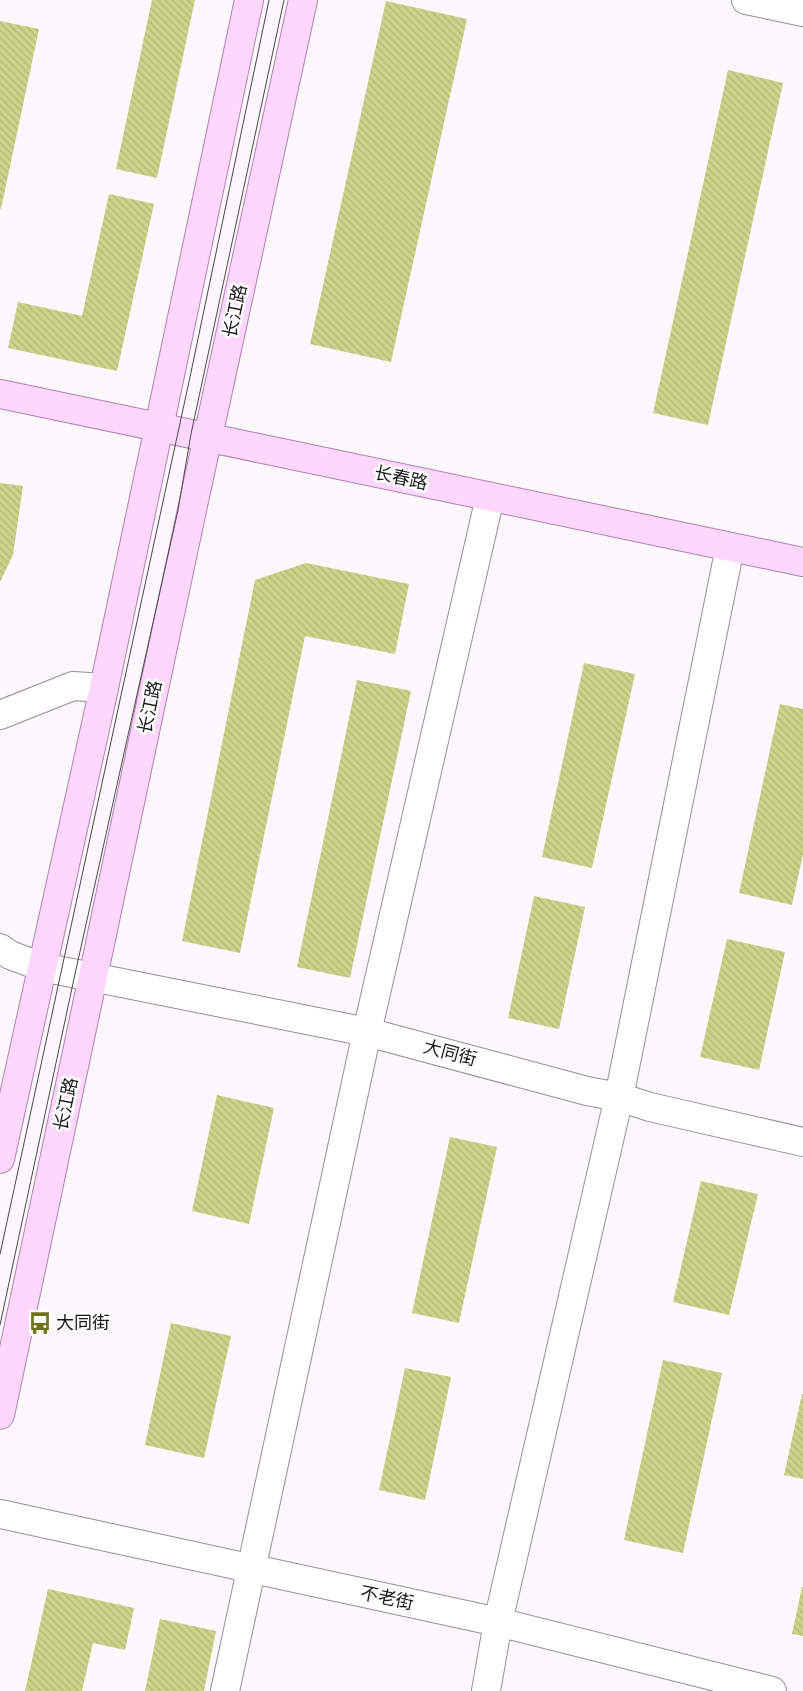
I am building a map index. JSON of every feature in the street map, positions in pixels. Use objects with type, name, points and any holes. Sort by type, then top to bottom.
[{"type":"main road","points":[[0,1159],[104,688],[249,0]]},
{"type":"main road","name":"长江路","points":[[0,1415],[303,0]]},
{"type":"main road","name":"长春路","points":[[0,394],[803,562]]},
{"type":"street","points":[[746,0],[803,12]]},
{"type":"street","points":[[225,1691],[367,1032],[490,497]]},
{"type":"street","points":[[486,1691],[498,1622],[619,1097],[730,547]]},
{"type":"street","points":[[0,715],[73,686],[104,688]]},
{"type":"street","name":"大同街","points":[[0,948],[10,955],[42,967],[367,1032],[587,1091],[619,1097],[650,1108],[803,1142]]},
{"type":"street","name":"不老街","points":[[0,1514],[498,1622],[772,1691]]},
{"type":"building","points":[[152,0],[195,0],[157,178],[116,169]]},
{"type":"building","points":[[386,1],[467,19],[391,362],[310,344]]},
{"type":"building","points":[[0,21],[39,29],[1,209],[0,208]]},
{"type":"building","points":[[728,70],[783,83],[708,425],[653,413]]},
{"type":"building","points":[[109,194],[154,204],[117,371],[8,348],[18,302],[82,316]]},
{"type":"building","points":[[0,483],[23,486],[13,555],[0,582]]},
{"type":"building","points":[[306,563],[409,584],[395,654],[305,636],[240,953],[182,941],[255,580]]},
{"type":"building","points":[[584,663],[635,674],[592,868],[542,857]]},
{"type":"building","points":[[357,680],[411,691],[350,978],[297,967]]},
{"type":"building","points":[[780,704],[803,709],[803,854],[792,905],[739,893]]},
{"type":"building","points":[[534,896],[585,907],[559,1029],[508,1018]]},
{"type":"building","points":[[727,939],[785,952],[759,1070],[700,1057]]},
{"type":"building","points":[[217,1095],[274,1108],[249,1224],[192,1211]]},
{"type":"building","points":[[450,1137],[497,1147],[459,1323],[412,1313]]},
{"type":"building","points":[[701,1181],[758,1194],[729,1315],[673,1302]]},
{"type":"building","points":[[171,1323],[231,1336],[204,1458],[145,1445]]},
{"type":"building","points":[[663,1360],[722,1373],[683,1553],[624,1540]]},
{"type":"building","points":[[405,1368],[451,1377],[425,1500],[379,1490]]},
{"type":"building","points":[[803,1394],[803,1479],[784,1475]]},
{"type":"building","points":[[803,1587],[803,1636],[792,1634]]},
{"type":"building","points":[[48,1589],[134,1608],[125,1650],[93,1643],[82,1691],[25,1691]]},
{"type":"building","points":[[160,1619],[216,1631],[204,1691],[145,1691]]},
{"type":"tram line","points":[[0,1254],[190,377],[269,0]]},
{"type":"tram line","points":[[0,1325],[75,974],[178,510],[191,434],[284,0]]},
{"type":"place","name":"大同街","points":[[40,1323]]}]
